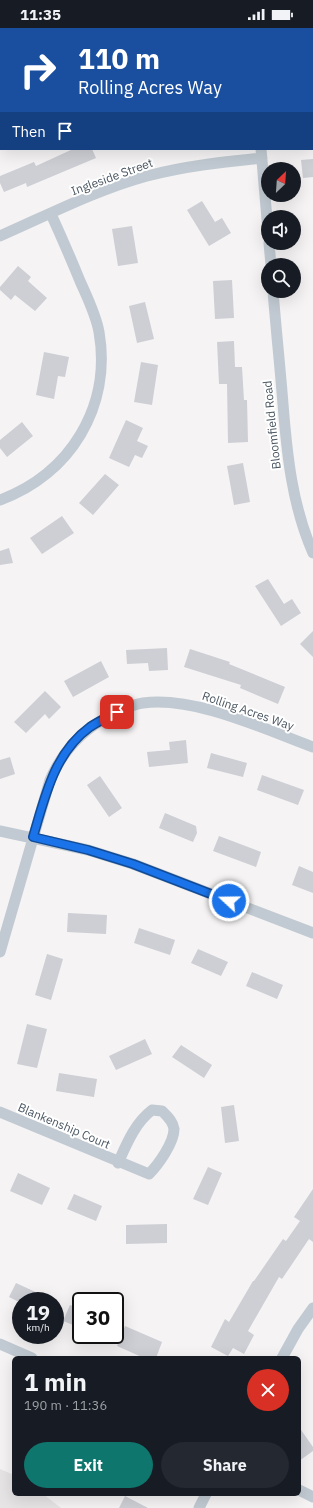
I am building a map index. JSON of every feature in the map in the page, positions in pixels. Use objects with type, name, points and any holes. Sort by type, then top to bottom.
[{"type":"street","name":"Ingleside Street","points":[[0,236],[105,191],[147,176],[202,164],[261,154]]},
{"type":"street","points":[[261,154],[266,210]]},
{"type":"street","points":[[0,500],[15,495],[40,480],[70,452],[83,433],[98,394],[101,353],[99,331],[89,301],[51,214]]},
{"type":"street","name":"Bloomfield Road","points":[[274,298],[288,458],[295,501],[305,534],[313,553]]},
{"type":"street","name":"Rolling Acres Way","points":[[0,952],[50,780],[56,766],[74,742],[90,727],[117,712],[142,703],[174,702],[205,708],[313,746]]},
{"type":"street","points":[[0,831],[88,850],[133,864],[313,933]]},
{"type":"street","name":"Blankenship Court","points":[[0,1112],[118,1162],[149,1174],[155,1169],[163,1158],[174,1130],[171,1120],[162,1110],[152,1110],[143,1117],[134,1130],[118,1162]]},
{"type":"street","points":[[283,1356],[298,1329],[313,1308]]},
{"type":"street","points":[[0,1344],[27,1356]]},
{"type":"street","points":[[301,1491],[313,1498]]},
{"type":"street","points":[[199,1508],[205,1496]]},
{"type":"shaded area","points":[[0,1469],[12,1474],[12,1496],[46,1496],[61,1508],[0,1508]]},
{"type":"building","points":[[71,150],[92,150],[96,158],[27,187],[26,183],[4,192],[0,183],[0,176],[34,162],[36,166]]},
{"type":"building","points":[[313,159],[313,177],[303,178],[301,160]]},
{"type":"building","points":[[202,201],[215,222],[222,218],[231,233],[209,246],[187,210]]},
{"type":"building","points":[[132,226],[138,263],[118,266],[112,229]]},
{"type":"building","points":[[18,266],[31,277],[28,281],[47,298],[35,311],[15,295],[11,300],[0,290],[0,287]]},
{"type":"building","points":[[232,280],[234,318],[215,319],[213,281]]},
{"type":"building","points":[[145,302],[154,339],[137,343],[129,306]]},
{"type":"building","points":[[234,341],[235,367],[242,367],[244,400],[247,400],[248,442],[228,443],[227,384],[219,384],[217,342]]},
{"type":"building","points":[[44,352],[69,357],[65,377],[58,376],[54,399],[36,395]]},
{"type":"building","points":[[141,362],[158,365],[152,405],[134,402]]},
{"type":"building","points":[[126,420],[143,428],[137,441],[148,446],[142,458],[135,455],[129,467],[109,458]]},
{"type":"building","points":[[22,422],[33,436],[7,457],[0,448],[0,440]]},
{"type":"building","points":[[243,463],[250,502],[234,505],[227,466]]},
{"type":"building","points":[[105,474],[119,485],[93,515],[79,503]]},
{"type":"building","points":[[62,516],[74,533],[42,554],[30,538]]},
{"type":"building","points":[[9,548],[13,563],[0,565],[0,551]]},
{"type":"building","points":[[268,579],[284,604],[292,599],[301,613],[281,626],[255,586]]},
{"type":"building","points":[[313,631],[313,657],[300,644]]},
{"type":"building","points":[[167,648],[168,670],[149,671],[148,663],[127,664],[126,650]]},
{"type":"building","points":[[190,649],[230,662],[229,664],[285,687],[278,704],[240,688],[241,685],[184,667]]},
{"type":"building","points":[[101,661],[109,677],[73,697],[64,681]]},
{"type":"building","points":[[45,691],[61,707],[49,719],[45,714],[26,733],[14,722]]},
{"type":"building","points":[[186,740],[188,763],[149,767],[147,752],[170,750],[169,742]]},
{"type":"building","points":[[211,753],[247,763],[243,777],[207,768]]},
{"type":"building","points":[[10,757],[15,774],[0,779],[0,760]]},
{"type":"building","points":[[262,775],[304,790],[298,805],[257,790]]},
{"type":"building","points":[[100,776],[122,808],[109,817],[87,785]]},
{"type":"building","points":[[165,813],[196,826],[197,833],[193,842],[159,828]]},
{"type":"building","points":[[219,836],[261,852],[256,867],[213,851]]},
{"type":"building","points":[[299,866],[313,872],[313,893],[292,885]]},
{"type":"building","points":[[68,913],[107,915],[106,934],[67,932]]},
{"type":"building","points":[[139,928],[175,940],[170,955],[134,943]]},
{"type":"building","points":[[198,949],[228,962],[221,976],[191,963]]},
{"type":"building","points":[[47,954],[63,959],[51,1000],[35,995]]},
{"type":"building","points":[[252,972],[283,985],[277,999],[246,986]]},
{"type":"building","points":[[27,1024],[47,1029],[37,1068],[17,1064]]},
{"type":"building","points":[[145,1039],[152,1054],[116,1070],[109,1056]]},
{"type":"building","points":[[181,1045],[212,1065],[204,1078],[172,1057]]},
{"type":"building","points":[[59,1073],[97,1079],[94,1097],[56,1091]]},
{"type":"building","points":[[234,1105],[239,1141],[225,1143],[221,1107]]},
{"type":"building","points":[[208,1167],[222,1173],[208,1205],[193,1199]]},
{"type":"building","points":[[18,1173],[50,1188],[42,1205],[10,1191]]},
{"type":"building","points":[[313,1189],[313,1242],[309,1239],[282,1279],[279,1277],[248,1331],[254,1335],[244,1354],[233,1348],[228,1356],[211,1347],[225,1319],[229,1322],[253,1281],[283,1239],[286,1241],[300,1221],[294,1217]]},
{"type":"building","points":[[74,1194],[102,1206],[96,1221],[67,1209]]},
{"type":"building","points":[[167,1224],[167,1243],[126,1244],[126,1225]]},
{"type":"building","points":[[16,1283],[36,1292],[12,1292],[12,1298],[9,1297]]},
{"type":"building","points":[[70,1305],[72,1306],[72,1324],[64,1321]]},
{"type":"building","points":[[125,1326],[162,1342],[157,1356],[140,1356],[117,1346],[118,1344],[124,1344]]},
{"type":"building","points":[[301,1430],[313,1447],[313,1451],[301,1460]]},
{"type":"building","points":[[125,1496],[148,1508],[119,1508]]},
{"type":"route","points":[[117,712],[90,727],[74,742],[56,766],[50,780],[33,837],[88,850],[133,864],[229,901]]}]
